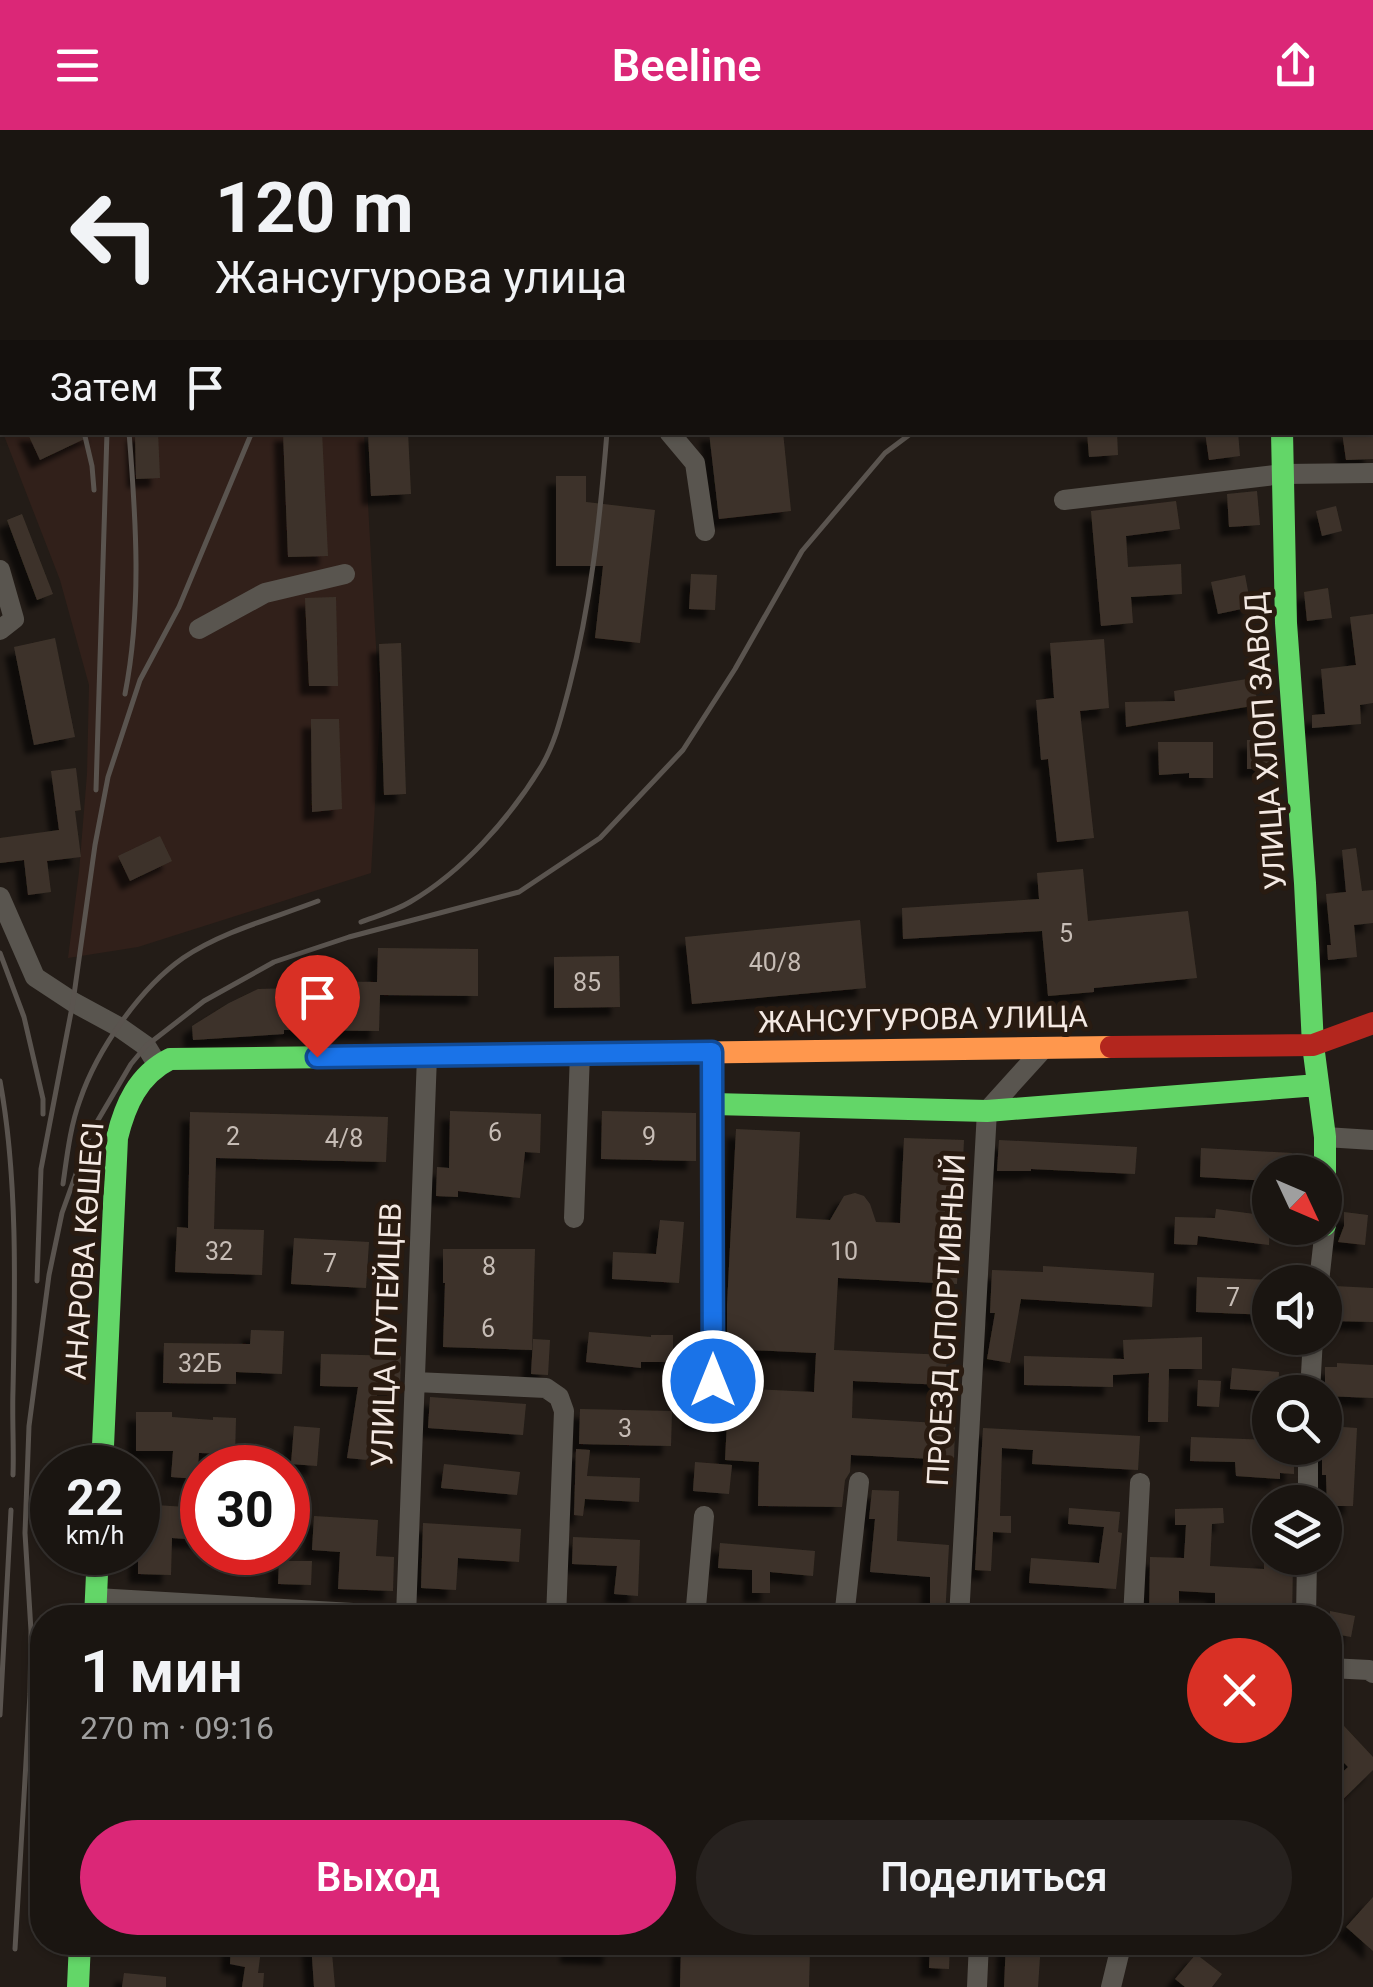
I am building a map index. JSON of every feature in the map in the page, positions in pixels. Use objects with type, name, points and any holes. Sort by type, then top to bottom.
[{"type":"street","points":[[672,435],[695,462],[705,531]]},
{"type":"street","name":"УЛИЦА ХЛОП ЗАВОД","points":[[1282,435],[1286,623],[1313,1045],[1325,1155]]},
{"type":"street","points":[[1064,500],[1283,474],[1373,472]]},
{"type":"street","points":[[0,570],[14,618],[0,630]]},
{"type":"street","points":[[199,630],[265,593],[345,574]]},
{"type":"street","points":[[0,897],[35,977],[119,1027],[164,1062]]},
{"type":"street","name":"ЖАНСУГУРОВА УЛИЦА","points":[[164,1062],[1313,1045],[1373,1023]]},
{"type":"street","points":[[987,1111],[1044,1048]]},
{"type":"street","points":[[712,1052],[713,1381]]},
{"type":"street","points":[[574,1218],[580,1053]]},
{"type":"street","name":"УЛИЦА ПУТЕЙЦЕВ","points":[[406,1605],[427,1056]]},
{"type":"street","name":"АНАРОВА КӨШЕСІ","points":[[103,1445],[116,1138],[134,1091],[164,1062]]},
{"type":"street","points":[[713,1104],[987,1111],[1318,1085]]},
{"type":"street","name":"ПРОЕЗД СПОРТИВНЫЙ","points":[[960,1605],[987,1111]]},
{"type":"street","points":[[1325,1137],[1373,1140]]},
{"type":"street","points":[[415,1382],[546,1388],[559,1397],[564,1411],[557,1605]]},
{"type":"street","points":[[845,1605],[859,1482]]},
{"type":"street","points":[[1133,1605],[1140,1482]]},
{"type":"street","points":[[696,1605],[704,1516]]},
{"type":"street","points":[[95,1605],[97,1575]]},
{"type":"street","points":[[1306,1605],[1307,1575]]},
{"type":"street","points":[[1342,1669],[1373,1673]]},
{"type":"street","points":[[78,1987],[79,1955]]},
{"type":"street","points":[[977,1987],[978,1955]]},
{"type":"street","points":[[1111,1987],[1119,1955]]},
{"type":"shaded area","points":[[4,435],[364,435],[380,717],[371,873],[138,947],[68,958],[87,774],[89,685],[60,580]]},
{"type":"building","points":[[28,435],[93,435],[40,460]]},
{"type":"building","points":[[135,435],[158,435],[160,478],[136,479]]},
{"type":"building","points":[[283,435],[322,435],[328,556],[288,557]]},
{"type":"building","points":[[368,435],[408,435],[411,494],[371,496]]},
{"type":"building","points":[[709,435],[783,435],[791,511],[719,519]]},
{"type":"building","points":[[1087,435],[1117,435],[1118,455],[1089,457]]},
{"type":"building","points":[[1205,435],[1238,435],[1240,456],[1209,460]]},
{"type":"building","points":[[1342,435],[1373,435],[1373,459],[1346,460]]},
{"type":"building","points":[[556,476],[586,476],[586,502],[655,510],[640,643],[595,638],[603,566],[556,566]]},
{"type":"building","points":[[1257,491],[1260,525],[1229,527],[1227,494]]},
{"type":"building","points":[[1176,501],[1180,529],[1126,536],[1128,567],[1181,564],[1182,594],[1131,597],[1133,623],[1101,626],[1091,511]]},
{"type":"building","points":[[1336,506],[1342,531],[1322,536],[1316,511]]},
{"type":"building","points":[[22,514],[53,594],[37,600],[7,520]]},
{"type":"building","points":[[691,574],[717,575],[715,610],[689,609]]},
{"type":"building","points":[[1245,575],[1251,607],[1218,614],[1211,582]]},
{"type":"building","points":[[1328,588],[1332,618],[1307,621],[1304,592]]},
{"type":"building","points":[[336,597],[338,686],[309,686],[305,598]]},
{"type":"building","points":[[1373,614],[1373,703],[1360,705],[1361,724],[1312,728],[1312,715],[1325,714],[1321,669],[1356,665],[1350,617]]},
{"type":"building","points":[[55,638],[75,737],[34,745],[14,647]]},
{"type":"building","points":[[1104,639],[1109,708],[1080,711],[1094,838],[1057,842],[1048,759],[1041,760],[1036,700],[1054,698],[1050,643]]},
{"type":"building","points":[[401,643],[406,794],[384,795],[379,644]]},
{"type":"building","points":[[1253,678],[1258,705],[1126,727],[1125,702],[1175,701],[1174,691]]},
{"type":"building","points":[[311,719],[339,719],[342,809],[312,812]]},
{"type":"building","points":[[1247,740],[1276,740],[1277,768],[1247,769]]},
{"type":"building","points":[[1158,742],[1213,742],[1213,778],[1189,778],[1189,773],[1159,775]]},
{"type":"building","points":[[76,768],[81,810],[75,811],[81,857],[47,861],[51,892],[28,895],[24,860],[0,863],[0,838],[59,830],[51,771]]},
{"type":"building","points":[[160,836],[172,861],[130,881],[118,856]]},
{"type":"building","points":[[1356,848],[1362,891],[1373,890],[1373,923],[1354,925],[1357,957],[1328,960],[1327,945],[1331,945],[1326,894],[1346,892],[1342,850]]},
{"type":"building","points":[[1083,869],[1088,921],[1188,911],[1197,978],[1048,996],[1042,931],[903,939],[902,908],[1039,899],[1037,873]]},
{"type":"building","points":[[860,920],[866,988],[692,1004],[685,937]]},
{"type":"building","points":[[378,948],[478,949],[478,996],[380,995],[379,1031],[284,1030],[284,1034],[193,1040],[192,1026],[258,989],[298,988],[298,981],[377,982]]},
{"type":"building","points":[[619,956],[620,1007],[554,1008],[554,957]]},
{"type":"building","points":[[450,1111],[541,1114],[540,1153],[525,1152],[520,1198],[458,1191],[458,1197],[436,1196],[437,1167],[449,1168]]},
{"type":"building","points":[[602,1111],[696,1113],[696,1161],[601,1159]]},
{"type":"building","points":[[190,1112],[388,1117],[386,1162],[216,1158],[214,1229],[264,1230],[262,1275],[175,1272],[177,1227],[188,1228]]},
{"type":"building","points":[[736,1129],[800,1132],[796,1218],[830,1220],[844,1196],[855,1193],[870,1204],[876,1222],[900,1223],[904,1138],[964,1140],[957,1284],[838,1278],[834,1350],[947,1355],[945,1385],[853,1381],[852,1418],[955,1424],[954,1460],[851,1455],[842,1507],[758,1506],[759,1462],[725,1460],[727,1422],[692,1420],[694,1401],[727,1404],[728,1388],[814,1392],[816,1353],[727,1349]]},
{"type":"building","points":[[999,1140],[1137,1147],[1135,1174],[997,1171]]},
{"type":"building","points":[[1201,1148],[1292,1153],[1252,1155],[1252,1180],[1200,1177]]},
{"type":"building","points":[[1216,1209],[1252,1214],[1252,1243],[1198,1236],[1197,1245],[1174,1244],[1175,1217],[1215,1218]]},
{"type":"building","points":[[1344,1212],[1368,1215],[1365,1245],[1342,1242]]},
{"type":"building","points":[[660,1220],[684,1222],[679,1283],[612,1279],[613,1252],[656,1254]]},
{"type":"building","points":[[294,1238],[369,1242],[366,1288],[291,1284]]},
{"type":"building","points":[[443,1249],[535,1249],[532,1350],[443,1347]]},
{"type":"building","points":[[1043,1266],[1154,1273],[1152,1307],[1021,1299],[1010,1363],[987,1359],[995,1313],[990,1313],[992,1270],[1043,1272]]},
{"type":"building","points":[[1197,1277],[1252,1279],[1252,1314],[1196,1312]]},
{"type":"building","points":[[1342,1286],[1373,1288],[1373,1322],[1342,1321]]},
{"type":"building","points":[[251,1330],[284,1331],[282,1374],[236,1372],[236,1384],[163,1383],[164,1343],[250,1344]]},
{"type":"building","points":[[589,1332],[673,1335],[673,1362],[641,1362],[641,1368],[586,1362]]},
{"type":"building","points":[[1202,1337],[1202,1369],[1169,1369],[1168,1422],[1148,1422],[1149,1373],[1113,1375],[1113,1387],[1024,1385],[1024,1356],[1124,1359],[1123,1340]]},
{"type":"building","points":[[533,1339],[550,1340],[548,1375],[531,1374]]},
{"type":"building","points":[[321,1354],[401,1356],[400,1388],[378,1388],[368,1460],[347,1458],[358,1387],[320,1386]]},
{"type":"building","points":[[1337,1363],[1373,1365],[1373,1398],[1342,1397],[1342,1375],[1325,1375],[1325,1367],[1337,1367]]},
{"type":"building","points":[[1232,1368],[1279,1372],[1252,1375],[1252,1390],[1230,1389]]},
{"type":"building","points":[[1198,1380],[1221,1381],[1219,1407],[1197,1406]]},
{"type":"building","points":[[430,1397],[526,1404],[523,1435],[428,1428]]},
{"type":"building","points":[[580,1409],[672,1411],[671,1446],[579,1444]]},
{"type":"building","points":[[136,1412],[172,1412],[172,1417],[213,1420],[236,1418],[235,1445],[180,1445],[180,1478],[171,1477],[173,1451],[160,1451],[160,1445],[136,1445]]},
{"type":"building","points":[[294,1426],[320,1428],[317,1466],[310,1465],[310,1445],[292,1445]]},
{"type":"building","points":[[1342,1427],[1357,1428],[1353,1506],[1342,1506],[1342,1485],[1326,1485],[1326,1475],[1322,1475],[1322,1465],[1342,1465]]},
{"type":"building","points":[[983,1428],[1140,1436],[1138,1470],[1032,1464],[1033,1450],[1002,1448],[1000,1516],[1011,1516],[1011,1533],[993,1532],[991,1571],[975,1570]]},
{"type":"building","points":[[1191,1437],[1252,1439],[1252,1465],[1294,1465],[1294,1474],[1280,1473],[1280,1479],[1236,1476],[1235,1462],[1190,1461]]},
{"type":"building","points":[[576,1449],[590,1450],[587,1476],[640,1478],[639,1502],[585,1499],[583,1516],[574,1515]]},
{"type":"building","points":[[695,1462],[732,1465],[729,1494],[693,1491]]},
{"type":"building","points":[[444,1464],[520,1472],[517,1495],[441,1488]]},
{"type":"building","points":[[872,1490],[899,1491],[897,1541],[949,1545],[946,1605],[930,1605],[930,1577],[870,1572],[875,1519],[869,1519]]},
{"type":"building","points":[[160,1505],[180,1507],[180,1539],[172,1538],[171,1575],[160,1575]]},
{"type":"building","points":[[1069,1508],[1120,1512],[1118,1532],[1122,1533],[1116,1589],[1029,1583],[1031,1558],[1099,1563],[1104,1527],[1068,1524]]},
{"type":"building","points":[[1223,1508],[1224,1523],[1212,1524],[1210,1566],[1252,1568],[1252,1575],[1293,1575],[1292,1605],[1215,1605],[1215,1593],[1179,1591],[1179,1605],[1149,1605],[1150,1557],[1184,1558],[1186,1525],[1175,1525],[1175,1509]]},
{"type":"building","points":[[314,1516],[378,1520],[376,1556],[394,1557],[393,1591],[338,1589],[340,1552],[312,1550]]},
{"type":"building","points":[[423,1523],[521,1529],[519,1562],[458,1558],[456,1590],[421,1588]]},
{"type":"building","points":[[573,1537],[640,1540],[638,1596],[614,1594],[617,1566],[572,1564]]},
{"type":"building","points":[[720,1543],[815,1551],[813,1576],[770,1572],[770,1593],[752,1593],[752,1570],[718,1568]]},
{"type":"building","points":[[312,1561],[311,1585],[278,1584],[278,1575],[310,1575]]},
{"type":"building","points":[[1342,1613],[1355,1616],[1351,1637],[1342,1635]]},
{"type":"building","points":[[1342,1724],[1373,1757],[1373,1770],[1342,1800],[1342,1773],[1348,1767],[1342,1761]]},
{"type":"building","points":[[1373,1897],[1373,1951],[1346,1927]]},
{"type":"building","points":[[230,1955],[260,1955],[258,1973],[264,1973],[263,1987],[242,1987],[245,1967],[230,1964]]},
{"type":"building","points":[[312,1955],[332,1955],[335,1987],[314,1987]]},
{"type":"building","points":[[681,1955],[810,1955],[809,1987],[680,1987]]},
{"type":"building","points":[[930,1955],[950,1955],[949,1969],[929,1968]]},
{"type":"building","points":[[1005,1955],[1040,1955],[1038,1987],[1004,1987]]},
{"type":"building","points":[[1195,1955],[1222,1974],[1212,1987],[1185,1987],[1175,1979]]},
{"type":"building","points":[[124,1973],[166,1977],[166,1987],[122,1987]]},
{"type":"railway","points":[[85,435],[94,490]]},
{"type":"railway","points":[[96,790],[107,435]]},
{"type":"railway","points":[[125,694],[136,596],[129,435]]},
{"type":"railway","points":[[37,1281],[41,1169],[73,1002],[108,777],[140,680],[179,607],[251,435]]},
{"type":"railway","points":[[361,922],[410,902],[466,860],[515,805],[546,758],[564,708],[583,625],[607,435]]},
{"type":"railway","points":[[30,1615],[25,1533],[29,1426],[49,1275],[62,1213],[91,1132],[131,1064],[146,1046],[204,1001],[274,962],[349,937],[519,892],[600,838],[683,750],[735,669],[802,551],[885,453],[909,435]]},
{"type":"railway","points":[[63,1184],[74,1121],[88,1081],[122,1021],[151,986],[183,958],[215,940],[318,901]]},
{"type":"railway","points":[[0,953],[24,1017],[43,1114]]},
{"type":"railway","points":[[0,1081],[10,1156],[14,1235],[13,1475]]},
{"type":"railway","points":[[0,1715],[11,1510]]},
{"type":"railway","points":[[15,1949],[30,1694]]},
{"type":"traffic: fast","points":[[1282,435],[1286,623],[1313,1045],[1325,1155]]},
{"type":"traffic: fast","points":[[103,1445],[117,1138],[129,1103],[149,1073],[170,1059],[517,1055]]},
{"type":"traffic: fast","points":[[713,1104],[987,1111],[1318,1085]]},
{"type":"traffic: fast","points":[[96,1605],[97,1575]]},
{"type":"traffic: fast","points":[[78,1987],[79,1955]]},
{"type":"traffic: slow","points":[[517,1055],[1111,1047]]},
{"type":"traffic: jam","points":[[1111,1047],[1313,1045],[1373,1023]]},
{"type":"route","points":[[317,1057],[712,1052],[713,1381]]}]
